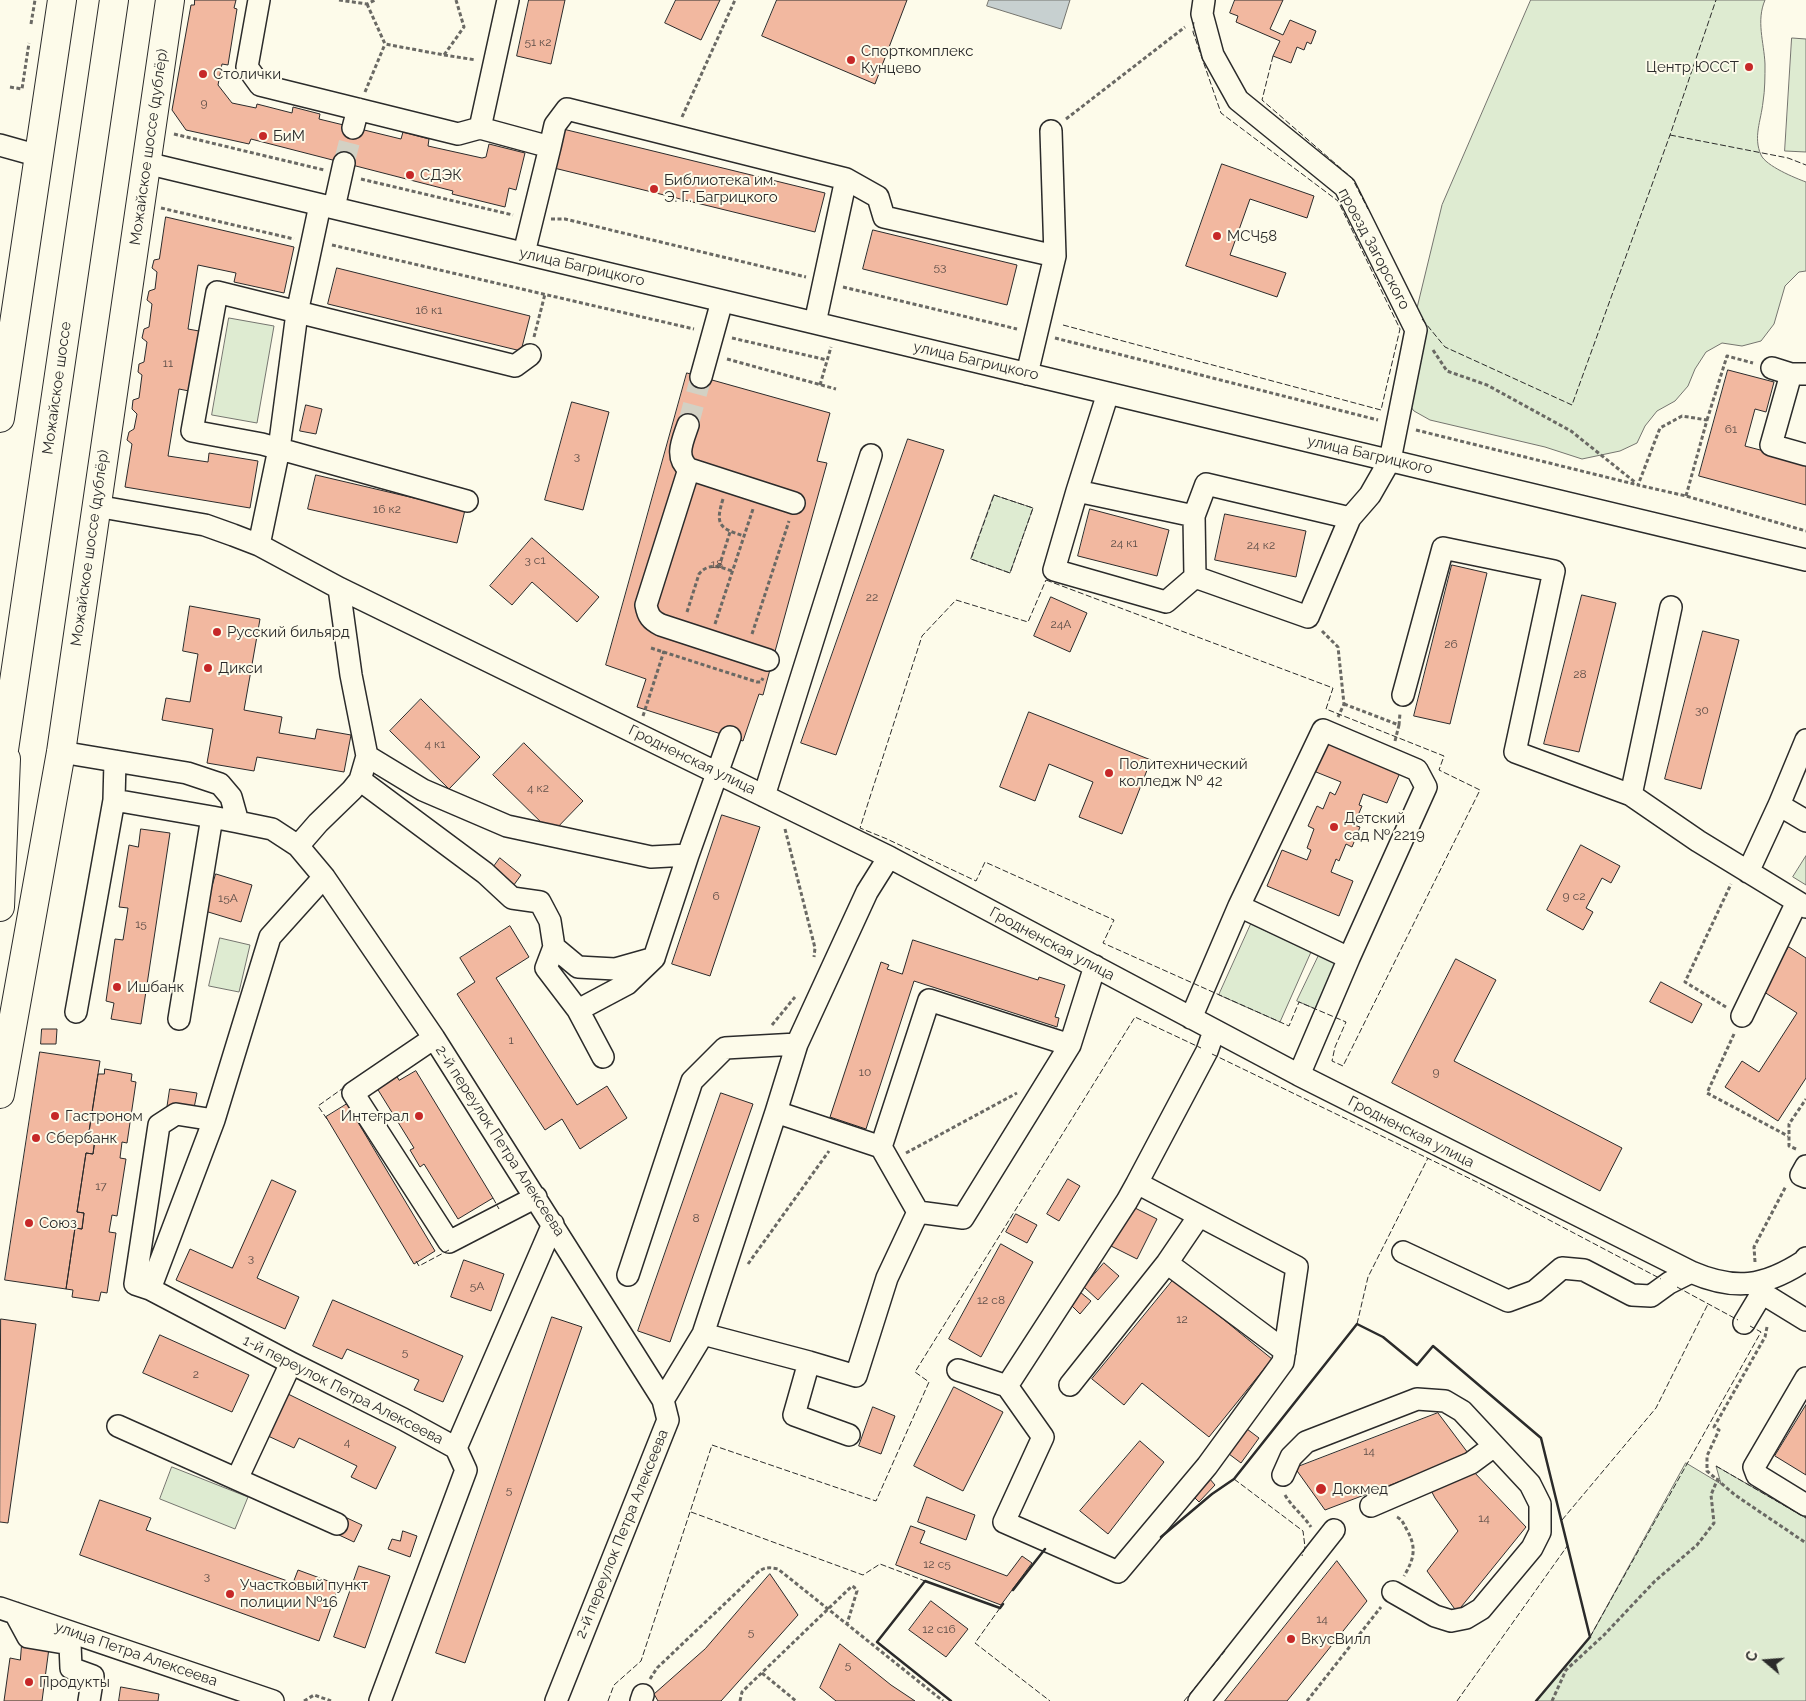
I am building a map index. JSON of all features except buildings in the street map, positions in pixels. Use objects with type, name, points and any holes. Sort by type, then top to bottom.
[{"type":"main road","points":[[0,418],[62,0]]},
{"type":"main road","name":"Можайское шоссе","points":[[0,777],[114,0]]},
{"type":"main road","name":"Можайское шоссе (дублёр)","points":[[0,1094],[61,752],[170,0]]},
{"type":"main road","points":[[0,907],[7,732]]},
{"type":"street","points":[[259,0],[247,67],[260,85],[355,119],[458,134],[480,128],[550,146]]},
{"type":"street","points":[[480,128],[508,0]]},
{"type":"street","name":"проезд Загорского","points":[[1203,7],[1213,55],[1238,100],[1345,187],[1416,330]]},
{"type":"street","points":[[524,253],[555,124],[567,109],[846,179],[878,197],[884,217],[1055,256]]},
{"type":"street","points":[[1027,374],[1055,256],[1051,130]]},
{"type":"street","points":[[0,145],[39,156]]},
{"type":"street","name":"улица Багрицкого","points":[[146,163],[1806,560]]},
{"type":"street","points":[[259,545],[280,449],[297,313],[312,243],[343,168]]},
{"type":"street","points":[[815,323],[846,179]]},
{"type":"street","points":[[467,501],[280,449],[192,431],[217,292],[515,366],[530,355]]},
{"type":"street","points":[[701,377],[722,301]]},
{"type":"street","points":[[1195,577],[1308,617],[1350,518],[1370,495],[1390,460],[1416,330]]},
{"type":"street","points":[[1789,372],[1771,445],[1806,455]]},
{"type":"street","points":[[1108,393],[1054,570],[1166,602],[1195,577]]},
{"type":"street","points":[[688,425],[680,456],[684,465],[689,469],[794,503]]},
{"type":"street","points":[[771,800],[871,455]]},
{"type":"street","points":[[689,469],[646,605],[648,614],[652,620],[661,626],[768,660]]},
{"type":"street","points":[[1195,577],[1194,516],[1206,484],[1350,518]]},
{"type":"street","points":[[1077,491],[1194,516]]},
{"type":"street","name":"Гродненская улица","points":[[96,506],[205,525],[259,545],[338,588],[889,857],[1299,1075],[1691,1272],[1708,1280],[1728,1284],[1762,1285]]},
{"type":"street","points":[[1403,695],[1443,548],[1554,571],[1515,752],[1631,795],[1698,840],[1801,904],[1742,1016]]},
{"type":"street","points":[[298,846],[360,780],[367,756],[338,588]]},
{"type":"street","points":[[1631,795],[1671,607]]},
{"type":"street","points":[[1191,1018],[1239,906],[1323,730],[1417,770],[1426,787],[1299,1075]]},
{"type":"street","points":[[578,1010],[627,984],[654,958],[730,737]]},
{"type":"street","points":[[1744,868],[1778,805],[1806,740]]},
{"type":"street","points":[[61,752],[187,773],[220,784],[231,797],[238,822]]},
{"type":"street","points":[[367,756],[423,790],[507,826],[651,857],[688,856]]},
{"type":"street","points":[[76,1012],[114,800],[115,761]]},
{"type":"street","points":[[360,780],[485,873],[512,898],[540,902],[550,921],[554,947],[546,968],[578,1010],[603,1057]]},
{"type":"street","name":"2-й переулок Петра Алексеева","points":[[114,800],[272,829],[298,846],[324,877],[434,1038],[663,1400],[668,1420],[556,1701]]},
{"type":"street","points":[[1778,805],[1806,821]]},
{"type":"street","points":[[179,1020],[212,818]]},
{"type":"street","points":[[663,1400],[703,1334],[797,1044],[867,892],[889,857]]},
{"type":"street","points":[[150,1289],[214,1120],[270,937],[324,877]]},
{"type":"street","points":[[1239,906],[1349,958]]},
{"type":"street","points":[[554,947],[578,967],[615,969],[654,958]]},
{"type":"street","points":[[918,1212],[963,1218],[1070,1045],[1095,966]]},
{"type":"street","points":[[886,1154],[929,1000],[1070,1045]]},
{"type":"street","points":[[1007,1386],[1127,1201],[1206,1051],[1214,1031]]},
{"type":"street","points":[[434,1038],[353,1093],[358,1101],[449,1242],[536,1198]]},
{"type":"street","points":[[628,1275],[692,1081],[725,1048],[797,1044]]},
{"type":"street","points":[[776,1112],[842,1134],[886,1154],[918,1212]]},
{"type":"street","name":"1-й переулок Петра Алексеева","points":[[214,1120],[176,1114],[159,1125],[134,1284],[150,1289],[456,1448],[466,1470],[380,1701]]},
{"type":"street","points":[[958,1370],[1007,1386],[1043,1437],[1004,1522],[1118,1572],[1208,1466],[1283,1362],[1297,1267],[1136,1183]]},
{"type":"street","points":[[703,1334],[856,1376],[887,1278],[918,1212]]},
{"type":"street","points":[[1070,1385],[1168,1263],[1199,1216]]},
{"type":"street","points":[[456,1448],[553,1224]]},
{"type":"street","points":[[1403,1252],[1508,1301],[1535,1291],[1562,1268],[1584,1270],[1632,1296],[1650,1296],[1668,1283],[1691,1272]]},
{"type":"street","points":[[1744,1323],[1762,1285],[1785,1274],[1806,1258]]},
{"type":"street","points":[[1168,1263],[1285,1351]]},
{"type":"street","points":[[1762,1285],[1806,1320]]},
{"type":"street","points":[[809,1362],[794,1415],[849,1435]]},
{"type":"street","points":[[237,1479],[290,1363]]},
{"type":"street","points":[[1806,1378],[1754,1467],[1757,1475],[1806,1504]]},
{"type":"street","points":[[1283,1475],[1291,1457],[1306,1442],[1417,1399],[1445,1401],[1462,1411],[1530,1484],[1540,1504],[1540,1532],[1532,1548],[1481,1609],[1466,1618],[1450,1621],[1435,1616],[1393,1592]]},
{"type":"street","points":[[118,1426],[337,1524]]},
{"type":"street","points":[[1371,1506],[1471,1463],[1494,1446]]},
{"type":"street","points":[[1199,1701],[1334,1530]]},
{"type":"street","points":[[7,1610],[28,1637],[70,1644],[71,1668],[93,1676],[89,1701]]},
{"type":"street","name":"улица Петра Алексеева","points":[[7,1610],[273,1701]]},
{"type":"path","points":[[31,24],[35,0]]},
{"type":"path","points":[[340,0],[367,4],[374,0]]},
{"type":"path","points":[[444,55],[464,27],[456,0]]},
{"type":"path","points":[[673,136],[735,0]]},
{"type":"path","points":[[355,119],[385,44],[367,4]]},
{"type":"path","points":[[1051,130],[1203,7]]},
{"type":"path","points":[[10,87],[22,89],[29,43]]},
{"type":"path","points":[[385,44],[494,64]]},
{"type":"path","points":[[174,134],[343,168],[533,220],[565,219],[824,282],[1686,496],[1806,531]]},
{"type":"path","points":[[156,207],[312,243],[341,246],[545,294],[710,343],[836,389]]},
{"type":"path","points":[[530,355],[545,294]]},
{"type":"path","points":[[820,384],[836,328]]},
{"type":"path","points":[[1416,330],[1447,371],[1487,385],[1571,431],[1638,485]]},
{"type":"path","points":[[710,343],[827,360]]},
{"type":"path","points":[[1686,496],[1727,356],[1789,372]]},
{"type":"path","points":[[1638,485],[1660,428],[1682,416],[1707,420]]},
{"type":"path","points":[[729,482],[718,514],[719,522],[721,526],[730,532],[744,536]]},
{"type":"path","points":[[710,641],[758,492]]},
{"type":"path","points":[[746,653],[794,503]]},
{"type":"path","points":[[719,567],[730,532]]},
{"type":"path","points":[[680,632],[699,574],[707,567],[719,567],[732,572]]},
{"type":"path","points":[[1308,617],[1338,647],[1344,704],[1331,734]]},
{"type":"path","points":[[651,648],[757,682],[762,680],[768,660]]},
{"type":"path","points":[[645,710],[660,664]]},
{"type":"path","points":[[1344,704],[1399,725],[1387,758]]},
{"type":"path","points":[[771,800],[814,948],[814,958]]},
{"type":"path","points":[[1744,868],[1685,982],[1742,1016],[1707,1093],[1788,1136]]},
{"type":"path","points":[[754,1047],[800,991]]},
{"type":"path","points":[[886,1154],[1018,1092]]},
{"type":"path","points":[[1762,1285],[1754,1247],[1801,1168],[1789,1146],[1788,1136],[1789,1124],[1806,1099]]},
{"type":"path","points":[[746,1267],[842,1134]]},
{"type":"path","points":[[1765,1337],[1714,1427],[1720,1430],[1707,1456],[1707,1470],[1735,1495],[1806,1543]]},
{"type":"path","points":[[1283,1475],[1284,1493],[1291,1505],[1313,1530],[1317,1552]]},
{"type":"path","points":[[1552,1701],[1566,1670],[1604,1635],[1655,1581],[1697,1545],[1714,1523],[1711,1496],[1718,1478]]},
{"type":"path","points":[[1307,1701],[1393,1592],[1412,1563],[1413,1541],[1402,1520],[1382,1508],[1371,1506]]},
{"type":"path","points":[[642,1698],[657,1668],[762,1569],[771,1567],[778,1569],[943,1701]]},
{"type":"path","points":[[740,1701],[742,1692],[852,1586],[857,1590],[847,1624]]},
{"type":"path","points":[[762,1673],[796,1701]]},
{"type":"path","points":[[304,1701],[314,1696],[331,1701]]},
{"type":"green space","points":[[1531,0],[1765,0],[1762,8],[1761,24],[1765,83],[1758,135],[1759,148],[1761,155],[1769,163],[1781,171],[1806,182],[1806,271],[1799,272],[1785,286],[1774,324],[1761,341],[1742,346],[1722,343],[1706,352],[1695,369],[1688,386],[1675,401],[1657,411],[1645,426],[1637,443],[1620,451],[1582,459],[1545,447],[1430,420],[1414,411],[1402,396],[1400,378],[1442,205]]},
{"type":"green space","points":[[1792,38],[1806,39],[1806,152],[1785,151]]},
{"type":"green space","points":[[229,318],[274,326],[257,423],[212,415]]},
{"type":"green space","points":[[994,495],[1033,508],[1010,573],[971,559]]},
{"type":"green space","points":[[1806,856],[1806,885],[1793,877]]},
{"type":"green space","points":[[1251,924],[1311,952],[1280,1022],[1219,995]]},
{"type":"green space","points":[[220,938],[250,945],[239,992],[209,986]]},
{"type":"green space","points":[[1320,953],[1341,961],[1318,1010],[1297,1001]]},
{"type":"green space","points":[[1686,1463],[1721,1484],[1716,1466],[1806,1518],[1806,1701],[1536,1701],[1590,1637]]},
{"type":"green space","points":[[172,1467],[248,1497],[235,1529],[160,1499]]},
{"type":"shaded area","points":[[989,0],[1070,0],[1061,29],[987,6]]},
{"type":"tunnel","points":[[344,163],[353,128]]},
{"type":"tunnel","points":[[688,425],[701,377]]},
{"type":"fence","points":[[1422,319],[1445,347],[1572,405],[1670,135],[1716,0]]},
{"type":"fence","points":[[1063,325],[1381,410],[1400,329],[1338,201],[1221,113],[1193,32],[1194,20]]},
{"type":"fence","points":[[1273,56],[1262,100],[1352,178],[1368,209]]},
{"type":"fence","points":[[1670,135],[1788,158],[1806,165]]},
{"type":"fence","points":[[994,495],[1033,508],[1010,573],[971,559],[994,495]]},
{"type":"fence","points":[[1046,580],[1333,688],[1326,709],[1444,756],[1439,770],[1480,790],[1343,1066],[1332,1061],[1335,1047],[1346,1022],[1299,1002],[1289,1026],[1103,943],[1114,920],[985,862],[976,881],[860,828],[922,636],[956,600],[1028,622],[1046,580]]},
{"type":"fence","points":[[608,1701],[614,1685],[641,1661],[712,1445],[876,1501],[929,1382],[915,1372],[1135,1017],[1201,1048]]},
{"type":"fence","points":[[1212,1054],[1481,1184],[1661,1279]]},
{"type":"fence","points":[[327,1119],[318,1106],[346,1086]]},
{"type":"fence","points":[[1357,1324],[1368,1277],[1428,1158]]},
{"type":"fence","points":[[493,1198],[499,1209]]},
{"type":"fence","points":[[416,1261],[419,1266],[449,1250]]},
{"type":"fence","points":[[1677,1287],[1738,1320]]},
{"type":"fence","points":[[1562,1520],[1656,1408],[1708,1304]]},
{"type":"fence","points":[[1590,1637],[1761,1332],[1750,1326]]},
{"type":"fence","points":[[1716,1466],[1806,1518]]},
{"type":"fence","points":[[1234,1479],[1303,1531],[1305,1547],[1302,1556]]},
{"type":"fence","points":[[691,1512],[863,1575],[880,1564],[925,1581]]},
{"type":"fence","points":[[1457,1701],[1568,1545]]},
{"type":"fence","points":[[1000,1608],[975,1643],[1050,1701]]},
{"type":"fence","points":[[1184,1701],[1225,1651]]},
{"type":"wall","points":[[1161,1537],[1212,1494],[1234,1479],[1357,1324],[1383,1337],[1417,1365],[1433,1346],[1541,1438],[1590,1637],[1536,1701]]},
{"type":"wall","points":[[1013,1590],[1045,1549]]},
{"type":"wall","points":[[951,1701],[877,1642],[925,1581],[1000,1608],[1003,1604]]},
{"type":"place","name":"Спорткомплекс Кунцево","points":[[851,60]]},
{"type":"place","name":"Центр ЮССТ","points":[[1749,67]]},
{"type":"place","name":"Столички","points":[[203,74]]},
{"type":"place","name":"БиМ","points":[[263,136]]},
{"type":"place","name":"СДЭК","points":[[410,175]]},
{"type":"place","name":"Библиотека им. Э. Г. Багрицкого","points":[[654,189]]},
{"type":"place","name":"МСЧ58","points":[[1217,236]]},
{"type":"place","name":"Русский бильярд","points":[[217,632]]},
{"type":"place","name":"Дикси","points":[[208,668]]},
{"type":"place","name":"Политехнический колледж № 42","points":[[1109,773]]},
{"type":"place","name":"Детский сад № 2219","points":[[1334,827]]},
{"type":"place","name":"Ишбанк","points":[[117,987]]},
{"type":"place","name":"Гастроном","points":[[55,1116]]},
{"type":"place","name":"Интеграл","points":[[419,1116]]},
{"type":"place","name":"Сбербанк","points":[[36,1138]]},
{"type":"place","name":"Союз","points":[[29,1223]]},
{"type":"place","name":"Докмед","points":[[1321,1489]]},
{"type":"place","name":"Участковый пункт полиции №16","points":[[230,1594]]},
{"type":"place","name":"ВкусВилл","points":[[1291,1639]]},
{"type":"place","name":"Продукты","points":[[29,1682]]}]
